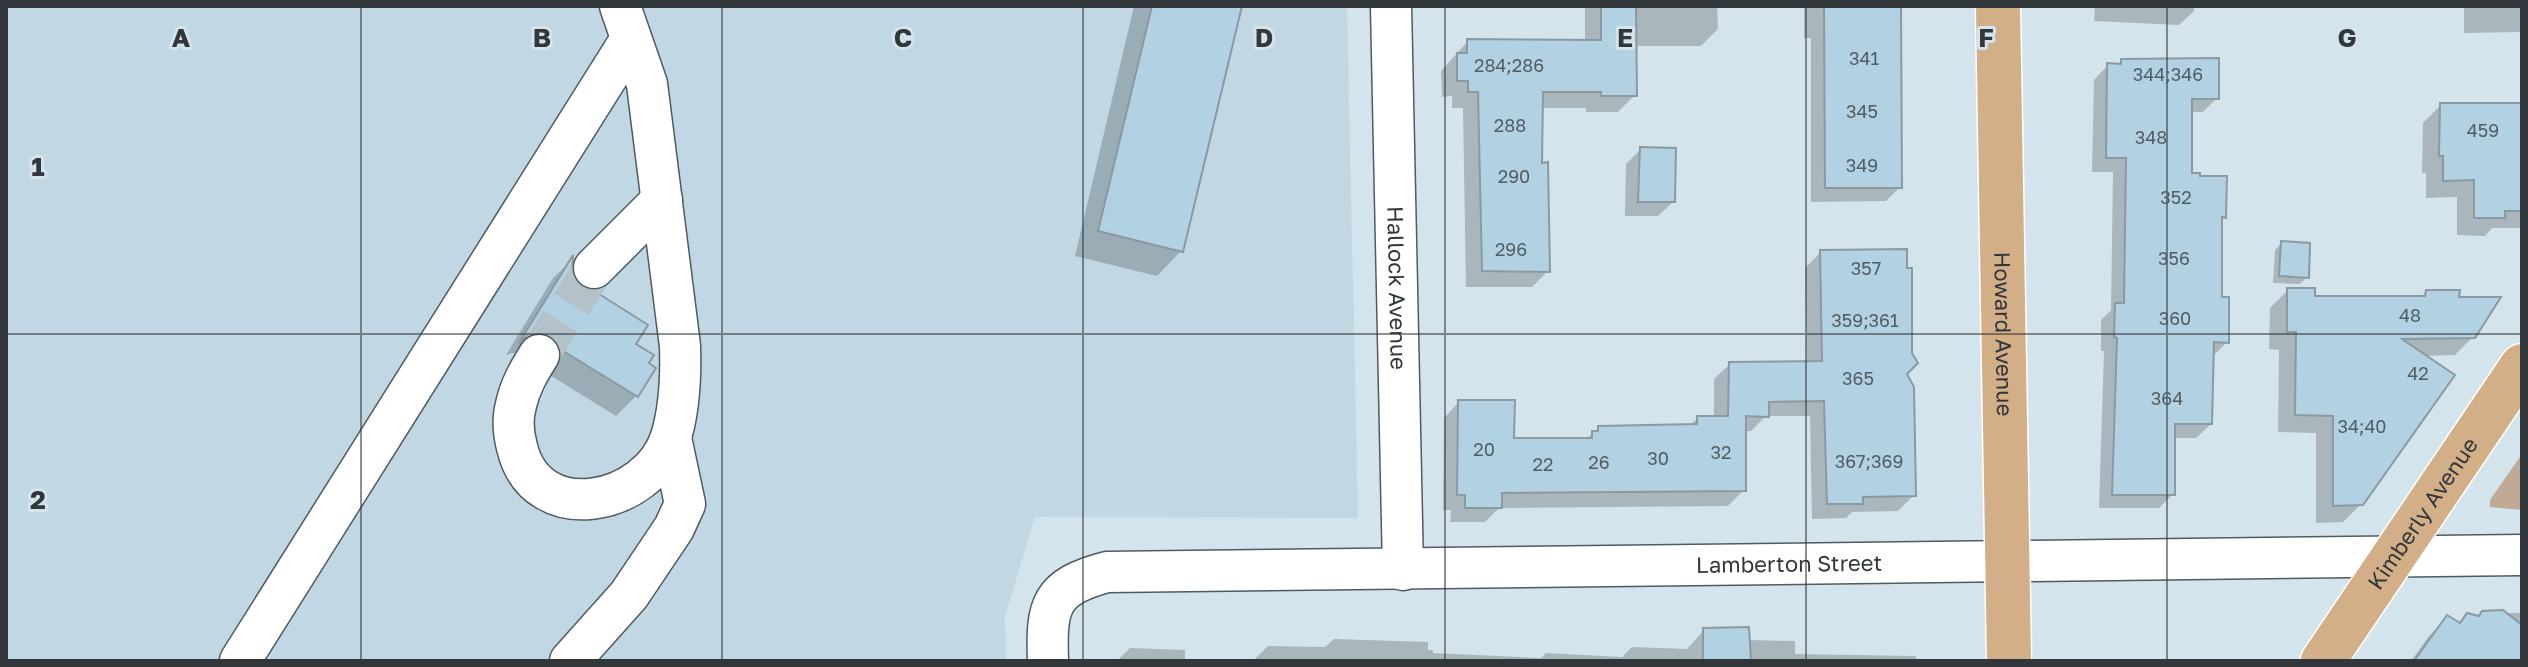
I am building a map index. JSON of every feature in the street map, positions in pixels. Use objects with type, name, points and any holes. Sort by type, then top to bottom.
[{"type":"main road","name":"Howard Avenue","points":[[1998,6],[2009,661]]},
{"type":"main road","name":"Kimberly Avenue","points":[[2323,661],[2522,366]]},
{"type":"street","name":"Hallock Avenue","points":[[1391,6],[1403,570]]},
{"type":"street","points":[[539,355],[523,382],[515,407],[513,430],[521,463],[536,484],[562,498],[592,500],[639,482],[658,462],[671,438],[681,388],[680,346],[647,84],[625,22]]},
{"type":"street","points":[[240,661],[625,22]]},
{"type":"street","points":[[594,268],[662,200]]},
{"type":"street","points":[[570,661],[629,595],[674,528],[685,504],[671,438]]},
{"type":"street","name":"Lamberton Street","points":[[1048,661],[1050,609],[1062,591],[1080,579],[1107,572],[2522,555]]},
{"type":"shaded area","points":[[6,6],[1347,6],[1358,518],[1035,517],[1005,617],[1006,661],[6,661]]},
{"type":"shaded area","points":[[2522,454],[2522,510],[2490,507],[2490,500]]},
{"type":"building","points":[[1152,6],[1242,6],[1183,252],[1098,231]]},
{"type":"building","points":[[1601,6],[1636,6],[1637,96],[1601,96],[1601,92],[1543,92],[1542,163],[1548,162],[1550,272],[1482,271],[1478,92],[1468,92],[1468,81],[1457,81],[1457,53],[1467,53],[1467,39],[1601,40]]},
{"type":"building","points":[[1824,6],[1901,6],[1902,188],[1825,188]]},
{"type":"building","points":[[2219,58],[2219,99],[2192,99],[2192,173],[2227,176],[2226,218],[2222,217],[2222,297],[2229,297],[2229,343],[2214,342],[2212,424],[2175,424],[2175,495],[2112,495],[2117,338],[2114,337],[2115,303],[2124,303],[2126,158],[2106,158],[2107,63],[2121,64],[2121,59]]},
{"type":"building","points":[[2440,103],[2522,103],[2522,211],[2505,211],[2505,218],[2474,218],[2474,180],[2443,181],[2443,156],[2439,156]]},
{"type":"building","points":[[1640,147],[1676,148],[1675,202],[1638,202]]},
{"type":"building","points":[[2281,241],[2310,243],[2309,278],[2279,276]]},
{"type":"building","points":[[1907,249],[1907,268],[1912,268],[1912,353],[1918,363],[1907,374],[1914,387],[1916,496],[1863,497],[1863,504],[1827,504],[1824,401],[1769,402],[1769,417],[1746,416],[1746,491],[1502,493],[1502,508],[1465,508],[1465,495],[1457,495],[1458,400],[1515,400],[1514,438],[1592,438],[1592,431],[1598,431],[1598,426],[1697,424],[1697,416],[1728,416],[1729,362],[1822,361],[1820,250]]},
{"type":"building","points":[[573,255],[572,273],[578,285],[587,290],[597,290],[648,325],[636,344],[654,355],[649,363],[656,368],[638,397],[560,349],[550,335],[539,332],[529,334],[519,343]]},
{"type":"building","points":[[2287,288],[2315,288],[2315,296],[2425,296],[2426,290],[2460,290],[2459,297],[2501,297],[2475,338],[2402,339],[2455,375],[2363,505],[2333,506],[2333,416],[2295,415],[2296,332],[2287,332]]},
{"type":"building","points":[[2503,610],[2522,625],[2522,661],[2414,661],[2447,615],[2460,623],[2467,613],[2479,616],[2482,611]]},
{"type":"building","points":[[1749,627],[1751,661],[1703,661],[1703,628]]},
{"type":"tunnel","points":[[539,355],[594,268]]}]
